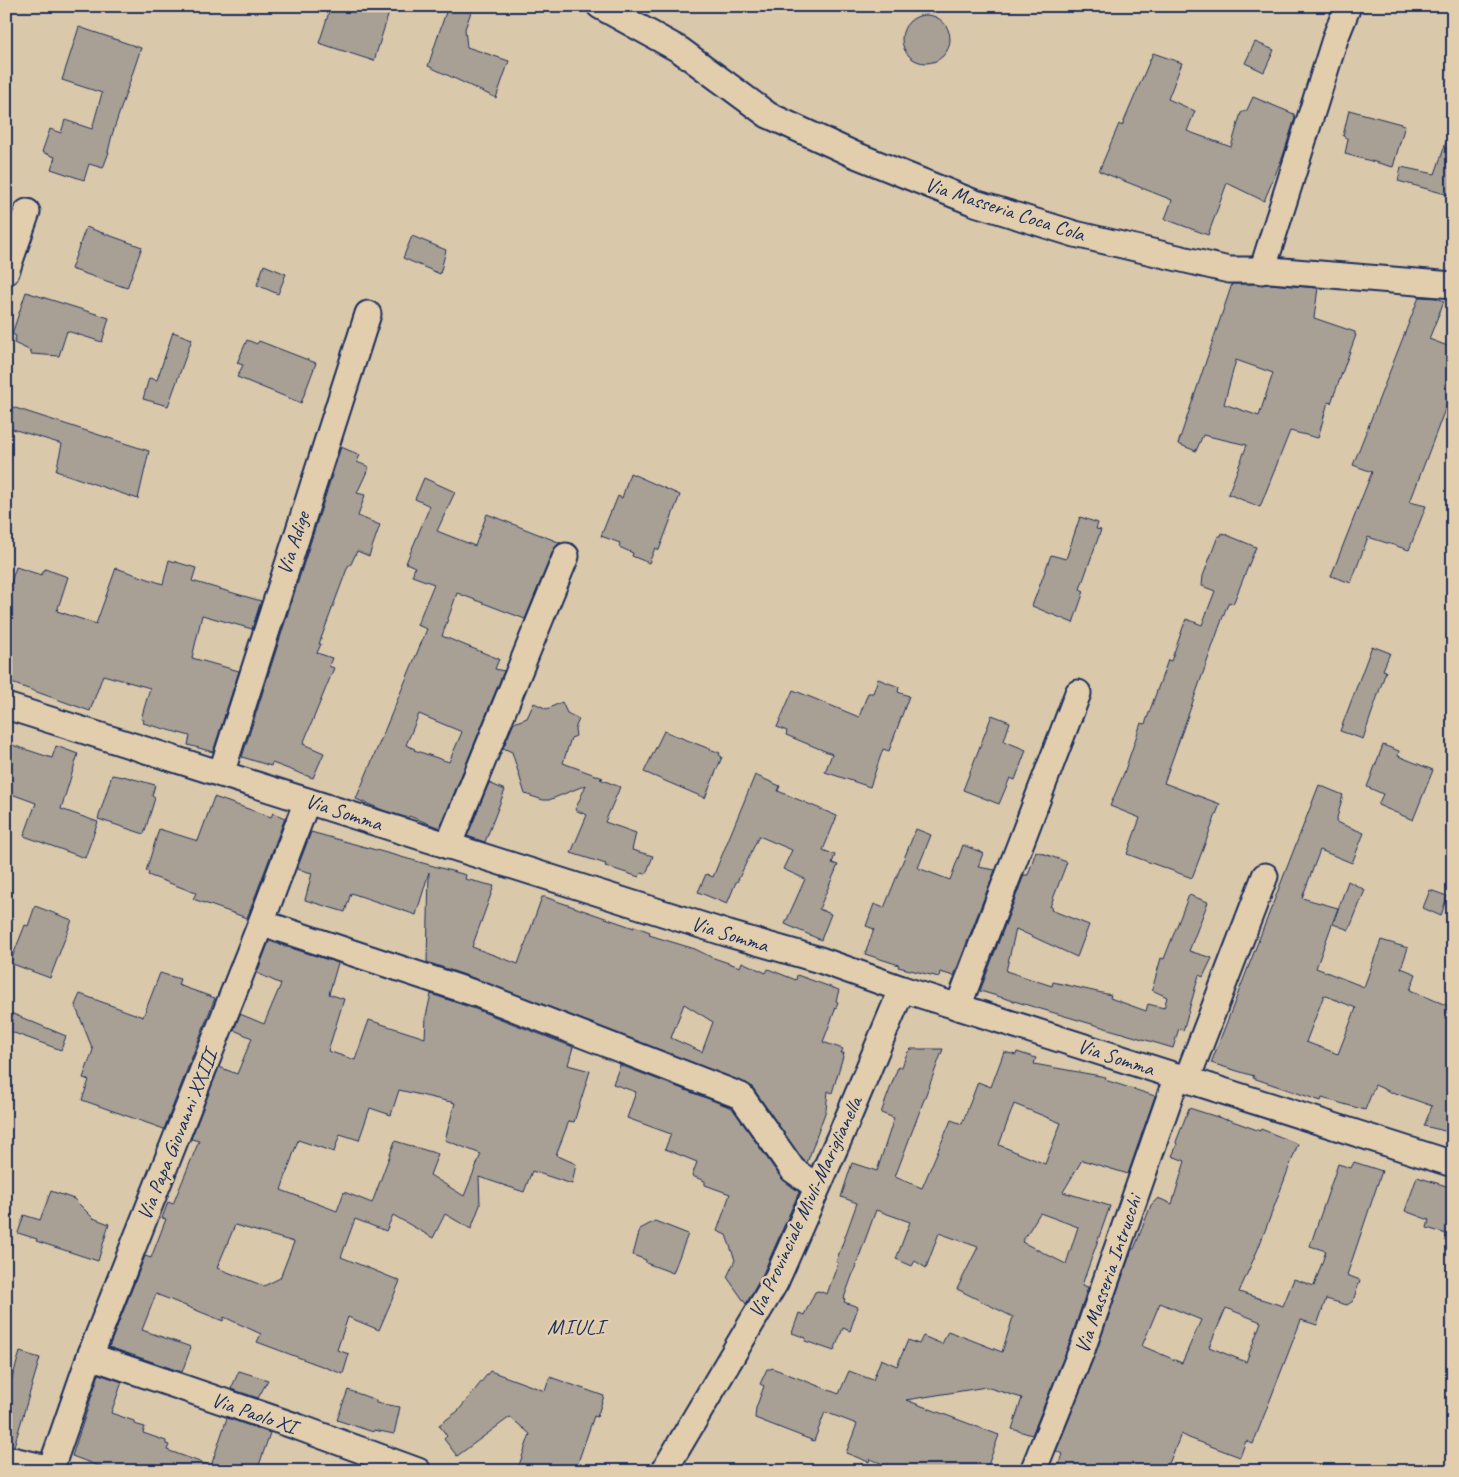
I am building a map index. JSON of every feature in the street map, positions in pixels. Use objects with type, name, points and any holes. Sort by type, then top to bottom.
[{"type":"street","name":"Via Masseria Coca Cola","points":[[600,6],[680,50],[768,114],[870,162],[976,203],[1075,234],[1229,270],[1262,270],[1453,285]]},
{"type":"street","points":[[1262,270],[1336,36],[1348,6]]},
{"type":"street","points":[[6,272],[27,212]]},
{"type":"street","name":"Via Adige","points":[[220,774],[368,314]]},
{"type":"street","points":[[448,846],[566,556]]},
{"type":"street","points":[[958,1007],[1078,693]]},
{"type":"street","name":"Via Somma","points":[[6,706],[719,931],[820,960],[902,989],[1453,1164]]},
{"type":"street","name":"Via Papa Giovanni XXIII","points":[[50,1470],[90,1356],[262,923],[307,801]]},
{"type":"street","name":"Via Masseria Intrucchi","points":[[1034,1471],[1083,1347],[1182,1078],[1265,876]]},
{"type":"street","points":[[262,923],[480,995],[741,1096],[793,1170],[818,1188]]},
{"type":"street","name":"Via Provinciale Miuli-Mariglianella","points":[[664,1471],[775,1283],[818,1188],[902,989]]},
{"type":"street","name":"Via Paolo XI","points":[[90,1356],[298,1427],[418,1471]]},
{"type":"street","points":[[6,1462],[12,1460],[50,1470]]},
{"type":"building","points":[[331,6],[391,6],[374,61],[319,43]]},
{"type":"building","points":[[448,6],[473,6],[465,29],[467,47],[509,61],[496,98],[428,66]]},
{"type":"building","points":[[921,15],[931,15],[943,22],[950,34],[950,44],[943,56],[931,63],[921,63],[913,59],[906,52],[902,44],[902,34],[906,26],[913,19]]},
{"type":"building","points":[[79,27],[141,48],[103,168],[89,164],[84,180],[51,169],[55,157],[42,152],[50,129],[61,133],[65,120],[92,129],[102,93],[62,80]]},
{"type":"building","points":[[1255,42],[1274,50],[1264,72],[1245,63]]},
{"type":"building","points":[[1153,53],[1182,63],[1168,99],[1195,111],[1187,131],[1231,147],[1241,113],[1247,110],[1253,97],[1294,114],[1295,118],[1283,156],[1264,201],[1227,183],[1208,235],[1165,219],[1172,200],[1099,171],[1119,124],[1122,126]]},
{"type":"building","points":[[1349,110],[1405,125],[1393,167],[1345,154],[1348,139],[1343,136]]},
{"type":"building","points":[[1450,131],[1453,131],[1453,196],[1398,181],[1401,167],[1435,174]]},
{"type":"building","points":[[86,227],[142,247],[127,288],[71,269]]},
{"type":"building","points":[[412,236],[446,250],[440,274],[403,258]]},
{"type":"building","points":[[264,265],[286,274],[278,294],[257,285]]},
{"type":"building","points":[[1232,284],[1270,284],[1318,288],[1314,318],[1355,332],[1356,335],[1331,403],[1328,402],[1318,438],[1290,431],[1260,507],[1228,494],[1247,445],[1203,435],[1196,451],[1178,444]],"holes":[[[1236,360],[1273,373],[1259,416],[1224,404]]]},
{"type":"building","points":[[26,292],[109,318],[102,342],[67,331],[59,356],[31,354],[31,351],[14,343],[16,336],[12,334]]},
{"type":"building","points":[[1419,297],[1437,298],[1444,301],[1429,339],[1453,348],[1453,388],[1410,502],[1426,506],[1409,550],[1368,537],[1351,583],[1331,576],[1372,472],[1353,465]]},
{"type":"building","points":[[173,332],[192,339],[168,406],[143,399],[149,378],[157,380]]},
{"type":"building","points":[[247,340],[257,344],[259,341],[316,363],[301,403],[237,377],[243,365],[237,363]]},
{"type":"building","points":[[6,405],[149,451],[138,499],[56,471],[62,444],[6,427]]},
{"type":"building","points":[[341,447],[360,455],[357,462],[369,467],[357,493],[365,495],[358,516],[380,525],[369,556],[357,551],[351,564],[348,566],[319,644],[321,644],[317,653],[332,658],[329,666],[334,668],[303,744],[324,753],[313,778],[272,763],[271,766],[242,757]]},
{"type":"building","points":[[630,473],[680,495],[659,550],[655,548],[649,563],[632,556],[633,553],[619,547],[620,543],[601,536],[618,496],[622,498]]},
{"type":"building","points":[[424,478],[455,492],[437,531],[475,546],[487,514],[561,543],[553,551],[525,619],[457,593],[442,636],[499,659],[495,669],[504,671],[440,828],[409,816],[408,818],[385,811],[356,799],[427,629],[417,625],[434,584],[412,576],[415,567],[406,563],[430,506],[415,499]],"holes":[[[419,714],[462,732],[449,762],[414,750],[406,745]]]},
{"type":"building","points":[[1080,517],[1098,523],[1096,529],[1101,530],[1080,589],[1084,591],[1073,623],[1032,606],[1051,555],[1066,559]]},
{"type":"building","points":[[1222,533],[1256,547],[1233,604],[1229,602],[1225,611],[1164,783],[1220,804],[1192,878],[1127,854],[1140,818],[1110,806],[1124,773],[1141,723],[1145,724],[1168,660],[1171,661],[1186,619],[1202,625],[1215,591],[1202,586],[1203,576],[1218,536],[1221,536]]},
{"type":"building","points":[[169,560],[196,568],[192,581],[261,601],[252,629],[202,615],[192,658],[239,671],[213,752],[188,745],[190,736],[143,723],[144,720],[141,719],[150,688],[103,675],[90,711],[6,681],[6,597],[16,567],[41,575],[45,569],[68,577],[57,611],[96,624],[116,568],[163,584]]},
{"type":"building","points":[[1372,646],[1390,653],[1383,670],[1386,671],[1363,739],[1340,731]]},
{"type":"building","points":[[878,679],[899,687],[898,692],[909,696],[889,751],[883,749],[870,787],[825,772],[832,754],[786,735],[787,731],[777,727],[793,690],[859,717],[868,693],[873,693]]},
{"type":"building","points":[[562,702],[567,713],[579,719],[575,729],[576,736],[571,738],[563,763],[603,778],[600,779],[620,787],[605,822],[636,833],[632,850],[653,856],[646,874],[641,873],[639,877],[571,853],[587,815],[575,810],[586,785],[549,800],[525,794],[512,752],[503,748],[514,723],[527,718],[534,703],[547,709]]},
{"type":"building","points":[[992,715],[1010,722],[1004,741],[1026,750],[1015,780],[1010,778],[999,804],[963,790]]},
{"type":"building","points":[[664,731],[720,753],[719,755],[722,757],[705,798],[644,772]]},
{"type":"building","points":[[6,743],[52,758],[56,746],[78,754],[61,809],[98,822],[85,858],[24,836],[36,803],[6,792]]},
{"type":"building","points":[[1383,745],[1399,751],[1398,756],[1433,770],[1413,820],[1378,805],[1383,794],[1367,787]]},
{"type":"building","points":[[112,775],[123,776],[155,785],[152,796],[155,798],[144,834],[98,819]]},
{"type":"building","points":[[755,775],[780,786],[778,791],[837,816],[823,850],[835,855],[832,863],[838,865],[819,909],[831,914],[821,940],[785,924],[805,879],[783,869],[792,850],[759,836],[727,904],[698,892],[706,874],[713,877]]},
{"type":"building","points":[[489,783],[505,790],[485,842],[467,836]]},
{"type":"building","points":[[1319,785],[1343,795],[1336,822],[1364,833],[1352,863],[1320,850],[1302,898],[1338,908],[1316,968],[1364,987],[1381,940],[1408,948],[1401,968],[1416,974],[1410,990],[1453,1008],[1453,1133],[1424,1126],[1432,1106],[1397,1095],[1375,1085],[1365,1110],[1322,1098],[1321,1101],[1253,1078],[1254,1076],[1211,1063]],"holes":[[[1324,995],[1356,1008],[1338,1054],[1306,1042]]]},
{"type":"building","points":[[214,797],[271,817],[273,813],[285,818],[247,918],[193,899],[196,893],[148,875],[149,872],[146,871],[159,829],[198,841]]},
{"type":"building","points":[[916,829],[931,835],[918,868],[950,880],[963,845],[983,853],[978,867],[995,870],[954,976],[940,972],[939,977],[898,967],[899,965],[865,954],[874,929],[866,926],[874,904],[884,908]]},
{"type":"building","points":[[311,832],[466,875],[465,879],[494,886],[472,947],[518,964],[542,897],[545,897],[634,928],[634,926],[650,932],[649,935],[695,949],[740,967],[742,962],[766,973],[768,969],[796,980],[797,975],[839,990],[836,1001],[838,1002],[823,1042],[843,1049],[841,1053],[844,1053],[832,1093],[828,1091],[826,1110],[807,1163],[753,1088],[746,1083],[485,982],[427,962],[429,872],[416,915],[351,893],[345,912],[305,900],[312,873],[297,869]],"holes":[[[684,1004],[713,1022],[702,1052],[671,1038]]]},
{"type":"building","points":[[1036,851],[1067,862],[1050,907],[1052,907],[1051,910],[1089,925],[1077,957],[1016,929],[1006,971],[1052,986],[1053,982],[1111,995],[1110,998],[1146,1011],[1148,1004],[1164,1008],[1167,997],[1152,990],[1161,958],[1164,959],[1189,895],[1208,902],[1189,951],[1212,958],[1203,977],[1199,975],[1183,1031],[1179,1028],[1173,1048],[980,991],[1024,875],[1028,875]]},
{"type":"building","points":[[1348,881],[1365,890],[1349,930],[1333,924]]},
{"type":"building","points":[[1430,890],[1447,896],[1441,916],[1423,908]]},
{"type":"building","points":[[35,906],[72,920],[50,978],[10,963],[25,925],[28,926]]},
{"type":"building","points":[[269,941],[338,963],[329,994],[344,999],[328,1051],[355,1060],[369,1020],[425,1038],[426,1016],[431,994],[573,1047],[568,1065],[590,1071],[574,1122],[569,1121],[556,1155],[576,1164],[572,1184],[532,1171],[524,1192],[479,1177],[480,1205],[471,1229],[445,1214],[433,1238],[393,1215],[386,1231],[355,1219],[341,1257],[400,1281],[379,1330],[348,1317],[337,1350],[349,1354],[343,1374],[257,1342],[261,1334],[224,1317],[223,1321],[156,1294],[142,1330],[191,1347],[182,1372],[109,1347],[145,1256],[151,1258],[166,1219],[162,1218],[168,1202],[173,1204],[199,1141],[191,1139],[219,1067],[237,1074],[252,1038],[234,1030],[240,1014],[264,1024],[281,984],[257,973]],"holes":[[[399,1090],[455,1103],[445,1140],[481,1154],[464,1196],[430,1175],[438,1154],[395,1141],[372,1203],[344,1192],[337,1211],[281,1190],[298,1140],[334,1152],[340,1134],[359,1140],[370,1108],[391,1115]],[[235,1225],[294,1242],[280,1278],[264,1286],[217,1268]]]},
{"type":"building","points":[[160,973],[180,979],[178,985],[215,998],[164,1129],[82,1100],[89,1080],[83,1078],[93,1050],[75,1005],[80,994],[143,1017]]},
{"type":"building","points":[[6,1011],[66,1036],[61,1050],[6,1030]]},
{"type":"building","points":[[911,1049],[943,1049],[895,1177],[922,1188],[951,1120],[962,1124],[978,1082],[991,1087],[1004,1052],[1016,1055],[1017,1052],[1036,1058],[1034,1064],[1106,1077],[1105,1080],[1155,1096],[1128,1174],[1082,1160],[1063,1192],[1110,1206],[1082,1285],[1088,1287],[1070,1342],[1032,1435],[1012,1429],[1022,1398],[986,1387],[906,1400],[999,1435],[986,1471],[902,1471],[870,1459],[869,1462],[846,1453],[857,1424],[825,1412],[814,1441],[755,1418],[756,1408],[764,1386],[760,1384],[767,1369],[772,1368],[839,1394],[849,1371],[873,1380],[881,1359],[897,1366],[908,1340],[919,1344],[923,1336],[942,1344],[948,1331],[1002,1352],[1013,1317],[957,1289],[978,1247],[939,1233],[926,1268],[915,1261],[912,1266],[896,1259],[910,1222],[876,1210],[844,1298],[844,1302],[858,1307],[850,1331],[843,1328],[834,1351],[805,1341],[806,1338],[792,1333],[799,1313],[804,1315],[815,1292],[827,1294],[857,1203],[841,1197],[852,1163],[877,1171],[894,1118],[881,1113],[898,1067],[902,1067],[907,1053]],"holes":[[[1014,1104],[1061,1123],[1045,1164],[999,1145]],[[1040,1213],[1078,1227],[1066,1264],[1022,1242]]]},
{"type":"building","points":[[620,1065],[732,1108],[781,1178],[799,1192],[762,1276],[746,1304],[727,1277],[735,1260],[726,1235],[717,1231],[730,1194],[705,1185],[705,1181],[692,1176],[697,1162],[665,1149],[671,1134],[627,1118],[636,1092],[613,1084]]},
{"type":"building","points":[[1189,1108],[1260,1131],[1261,1129],[1298,1144],[1258,1249],[1239,1292],[1283,1306],[1294,1279],[1314,1286],[1326,1251],[1310,1246],[1338,1164],[1351,1168],[1354,1162],[1382,1171],[1347,1275],[1360,1280],[1353,1301],[1347,1305],[1326,1299],[1317,1325],[1301,1320],[1253,1444],[1246,1441],[1240,1457],[1181,1434],[1166,1471],[1057,1471],[1063,1454],[1056,1451],[1096,1352],[1132,1249],[1134,1249],[1151,1205],[1158,1198],[1172,1204],[1185,1161],[1172,1156],[1177,1145],[1176,1142]],"holes":[[[1160,1303],[1201,1320],[1182,1363],[1142,1346]],[[1226,1308],[1261,1322],[1246,1362],[1209,1347]]]},
{"type":"building","points":[[1417,1177],[1453,1188],[1453,1236],[1427,1228],[1429,1220],[1405,1211]]},
{"type":"building","points":[[51,1191],[74,1199],[93,1218],[109,1224],[98,1261],[36,1241],[37,1239],[18,1233],[24,1215],[40,1220]]},
{"type":"building","points":[[655,1221],[688,1234],[673,1273],[646,1263],[646,1260],[633,1255],[640,1229]]},
{"type":"building","points":[[20,1352],[40,1358],[14,1446],[6,1447],[6,1398]]},
{"type":"building","points":[[239,1371],[268,1380],[258,1398],[231,1389]]},
{"type":"building","points":[[490,1371],[545,1391],[550,1377],[604,1396],[597,1417],[594,1416],[575,1471],[517,1471],[530,1434],[510,1417],[457,1456],[444,1439],[447,1436],[439,1425],[458,1411]]},
{"type":"building","points":[[99,1374],[122,1382],[111,1413],[145,1427],[143,1433],[166,1441],[166,1444],[169,1445],[167,1450],[211,1466],[227,1418],[270,1433],[257,1471],[145,1471],[127,1465],[125,1471],[112,1471],[72,1456]]},
{"type":"building","points":[[348,1390],[376,1400],[376,1403],[400,1407],[394,1434],[374,1430],[373,1432],[337,1420]]},
{"type":"district","name":"MIULI","points":[[576,1327]]}]
